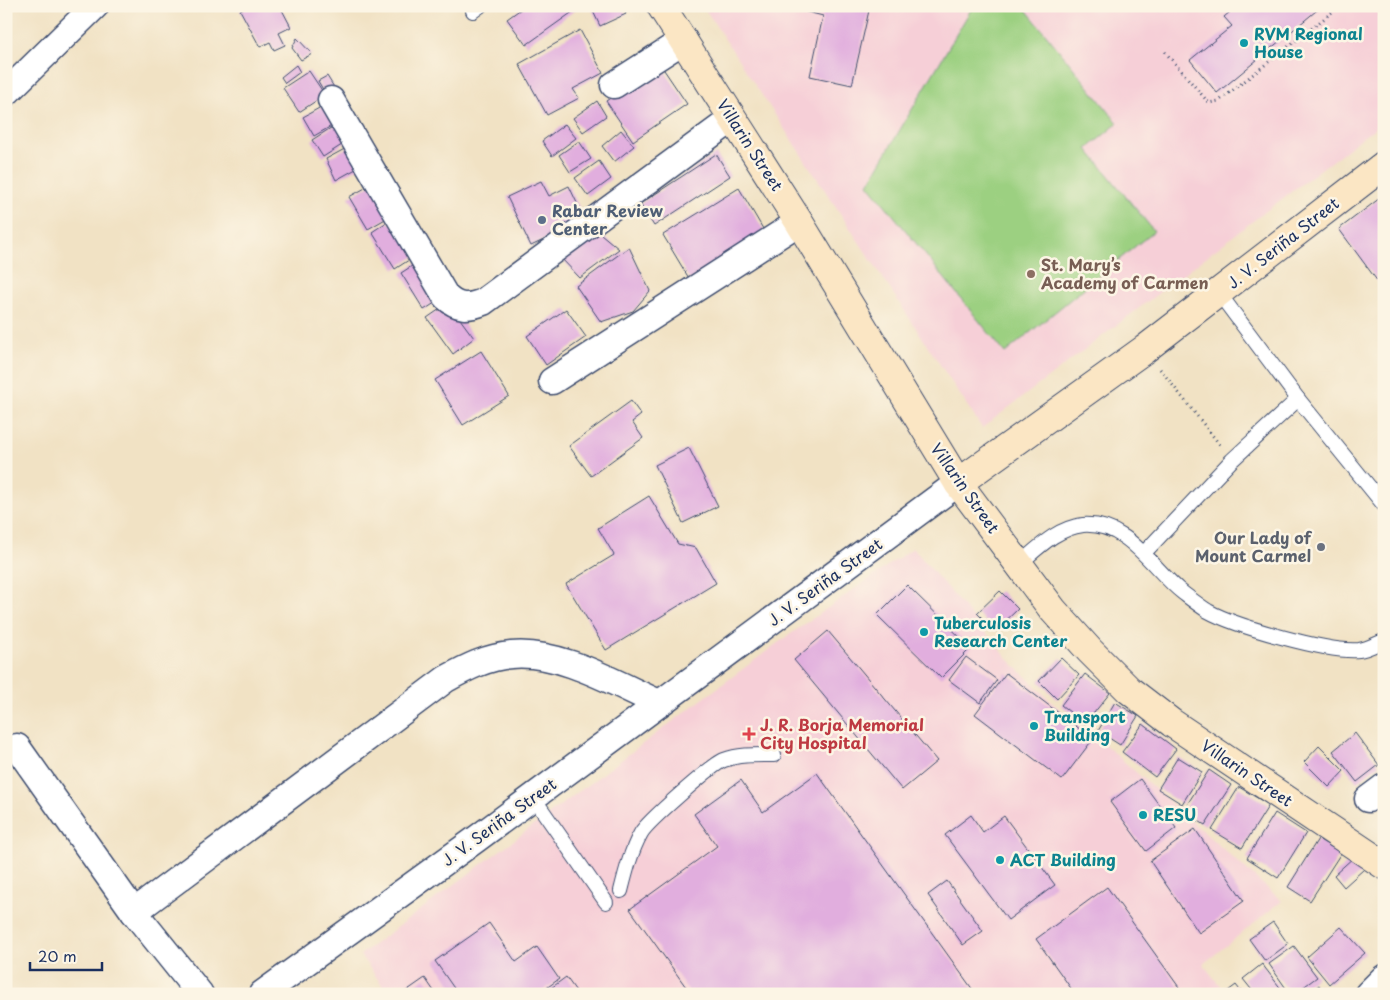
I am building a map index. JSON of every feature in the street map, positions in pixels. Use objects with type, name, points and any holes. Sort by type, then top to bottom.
[{"type":"main road","name":"Villarin Street","points":[[661,6],[799,222],[958,483],[1053,610],[1129,690],[1172,722],[1384,865]]},
{"type":"main road","name":"J. V. Seriña Street","points":[[958,483],[1144,349],[1384,165]]},
{"type":"street","points":[[6,93],[95,6]]},
{"type":"street","points":[[614,85],[684,40]]},
{"type":"street","points":[[332,100],[446,297],[453,304],[462,307],[472,307],[483,302],[732,119]]},
{"type":"street","points":[[552,381],[799,222]]},
{"type":"street","name":"J. V. Seriña Street","points":[[262,994],[533,797],[958,483]]},
{"type":"street","points":[[134,912],[446,679],[468,667],[510,654],[537,655],[579,667],[659,703]]},
{"type":"street","points":[[17,747],[134,912],[200,994]]},
{"type":"street","points":[[1368,994],[1384,978]]},
{"type":"lane","points":[[1218,292],[1298,400],[1384,505]]},
{"type":"lane","points":[[1144,553],[1232,460],[1298,400]]},
{"type":"lane","points":[[1019,564],[1056,534],[1068,528],[1084,525],[1111,528],[1144,553],[1182,592],[1209,611],[1239,623],[1306,643],[1334,649],[1360,650],[1384,641]]},
{"type":"lane","points":[[620,891],[630,855],[642,831],[661,812],[722,760],[744,755],[774,755]]},
{"type":"lane","points":[[533,797],[606,902]]},
{"type":"path","points":[[1165,52],[1209,103],[1220,101],[1340,6]]},
{"type":"path","points":[[1377,6],[1384,16]]},
{"type":"path","points":[[1144,349],[1232,460]]},
{"type":"shaded area","name":"St. Mary’s Academy of Carmen","points":[[703,6],[1384,6],[1384,121],[982,428]]},
{"type":"shaded area","points":[[913,548],[1010,661],[1056,706],[1103,743],[1282,901],[1203,964],[1221,987],[1213,994],[389,994],[360,955],[775,645]]},
{"type":"green space","points":[[973,6],[1023,6],[1118,123],[1087,149],[1154,231],[1005,353],[868,184]]},
{"type":"building","points":[[247,6],[280,6],[291,27],[279,33],[285,45],[274,50],[270,42],[260,47],[240,10]]},
{"type":"building","points":[[525,6],[581,6],[526,45],[507,19]]},
{"type":"building","points":[[622,6],[626,14],[600,26],[591,7]]},
{"type":"building","points":[[784,6],[870,6],[852,85],[810,76],[823,16]]},
{"type":"building","name":"RVM Regional House","points":[[1237,6],[1322,6],[1217,93],[1190,60],[1232,26],[1224,17]]},
{"type":"building","points":[[580,30],[603,73],[573,89],[579,98],[547,115],[519,64]]},
{"type":"building","points":[[297,38],[312,54],[301,60],[292,48]]},
{"type":"building","points":[[660,64],[687,104],[633,141],[606,101]]},
{"type":"building","points":[[296,65],[300,72],[285,83],[281,77]]},
{"type":"building","points":[[309,71],[325,95],[299,112],[283,88]]},
{"type":"building","points":[[327,76],[337,92],[328,98],[318,81]]},
{"type":"building","points":[[597,101],[606,116],[583,132],[573,118]]},
{"type":"building","points":[[330,102],[340,121],[314,136],[303,117]]},
{"type":"building","points":[[337,124],[348,141],[323,157],[312,140]]},
{"type":"building","points":[[565,124],[576,138],[552,156],[542,141]]},
{"type":"building","points":[[621,130],[634,146],[614,162],[602,146]]},
{"type":"building","points":[[579,141],[591,159],[570,172],[559,155]]},
{"type":"building","points":[[352,145],[363,165],[336,180],[326,159]]},
{"type":"building","points":[[716,154],[730,176],[654,226],[640,204]]},
{"type":"building","points":[[599,161],[611,179],[588,196],[575,178]]},
{"type":"building","points":[[541,181],[549,196],[569,186],[585,220],[531,246],[507,197]]},
{"type":"building","points":[[376,182],[394,214],[368,229],[349,197]]},
{"type":"building","points":[[739,188],[766,234],[690,280],[663,235]]},
{"type":"building","points":[[1384,195],[1384,290],[1339,229]]},
{"type":"building","points":[[387,222],[395,225],[415,256],[395,269],[372,232]]},
{"type":"building","points":[[595,229],[619,249],[580,278],[560,257]]},
{"type":"building","points":[[629,247],[650,291],[633,311],[601,322],[576,286]]},
{"type":"building","points":[[418,262],[441,299],[424,310],[401,273]]},
{"type":"building","points":[[440,309],[460,319],[474,338],[453,354],[427,318]]},
{"type":"building","points":[[566,309],[586,337],[546,365],[527,336]]},
{"type":"building","points":[[481,351],[509,396],[463,425],[435,380]]},
{"type":"building","points":[[631,401],[641,415],[632,422],[643,438],[591,476],[569,446]]},
{"type":"building","points":[[689,448],[718,506],[683,523],[655,465]]},
{"type":"building","points":[[649,496],[678,544],[696,548],[716,583],[606,650],[566,584],[614,555],[598,528]]},
{"type":"building","name":"Tuberculosis Research Center","points":[[907,585],[971,648],[941,678],[877,615]]},
{"type":"building","points":[[1000,591],[1018,609],[995,631],[977,613]]},
{"type":"building","points":[[828,631],[937,761],[902,790],[794,660]]},
{"type":"building","points":[[966,657],[997,680],[980,703],[949,680]]},
{"type":"building","points":[[1061,658],[1079,675],[1057,699],[1039,681]]},
{"type":"building","name":"Transport Building","points":[[1006,673],[1093,739],[1062,780],[975,714]]},
{"type":"building","points":[[1085,674],[1110,693],[1085,724],[1061,705]]},
{"type":"building","points":[[1115,702],[1138,716],[1120,745],[1098,731]]},
{"type":"building","points":[[1143,724],[1176,749],[1155,777],[1122,752]]},
{"type":"building","points":[[1355,733],[1379,765],[1357,782],[1333,751]]},
{"type":"building","points":[[1319,746],[1344,771],[1329,787],[1304,762]]},
{"type":"building","points":[[1178,757],[1202,772],[1182,804],[1158,789]]},
{"type":"building","points":[[1209,770],[1231,785],[1205,825],[1183,811]]},
{"type":"building","points":[[817,773],[975,994],[691,994],[630,909],[717,846],[694,814],[741,780],[763,812]]},
{"type":"building","name":"RESU","points":[[1140,779],[1176,828],[1146,851],[1110,802]]},
{"type":"building","points":[[1239,787],[1269,805],[1242,848],[1212,830]]},
{"type":"building","points":[[1275,813],[1306,833],[1278,878],[1247,858]]},
{"type":"building","name":"ACT Building","points":[[971,815],[983,832],[1004,816],[1055,885],[1008,920],[945,835]]},
{"type":"building","points":[[1195,829],[1244,901],[1199,933],[1150,861]]},
{"type":"building","points":[[1318,839],[1341,853],[1310,901],[1288,887]]},
{"type":"building","points":[[1354,857],[1364,869],[1344,887],[1334,875]]},
{"type":"building","points":[[947,881],[983,931],[963,945],[928,895]]},
{"type":"building","points":[[1107,887],[1181,990],[1176,994],[1075,994],[1036,939]]},
{"type":"building","points":[[1273,922],[1288,944],[1265,961],[1249,939]]},
{"type":"building","points":[[489,923],[516,962],[537,947],[559,979],[538,994],[458,994],[435,961]]},
{"type":"building","points":[[1341,927],[1365,953],[1329,984],[1307,957]]},
{"type":"building","points":[[1294,946],[1317,977],[1294,994],[1290,994],[1269,964]]},
{"type":"building","points":[[1262,964],[1285,994],[1255,994],[1243,979]]},
{"type":"building","points":[[566,977],[578,994],[543,994]]},
{"type":"building","points":[[425,978],[436,994],[402,994]]},
{"type":"building","points":[[1236,985],[1243,994],[1224,994]]},
{"type":"building","points":[[1319,985],[1325,994],[1308,994]]},
{"type":"place","name":"RVM Regional House","points":[[1244,43]]},
{"type":"place","name":"Rabar Review Center","points":[[542,220]]},
{"type":"place","name":"St. Mary’s Academy of Carmen","points":[[1031,274]]},
{"type":"place","name":"Our Lady of Mount Carmel","points":[[1321,547]]},
{"type":"place","name":"Tuberculosis Research Center","points":[[924,632]]},
{"type":"place","name":"Transport Building","points":[[1034,726]]},
{"type":"place","name":"J. R. Borja Memorial City Hospital","points":[[749,734]]},
{"type":"place","name":"RESU","points":[[1143,815]]},
{"type":"place","name":"ACT Building","points":[[1000,860]]}]
